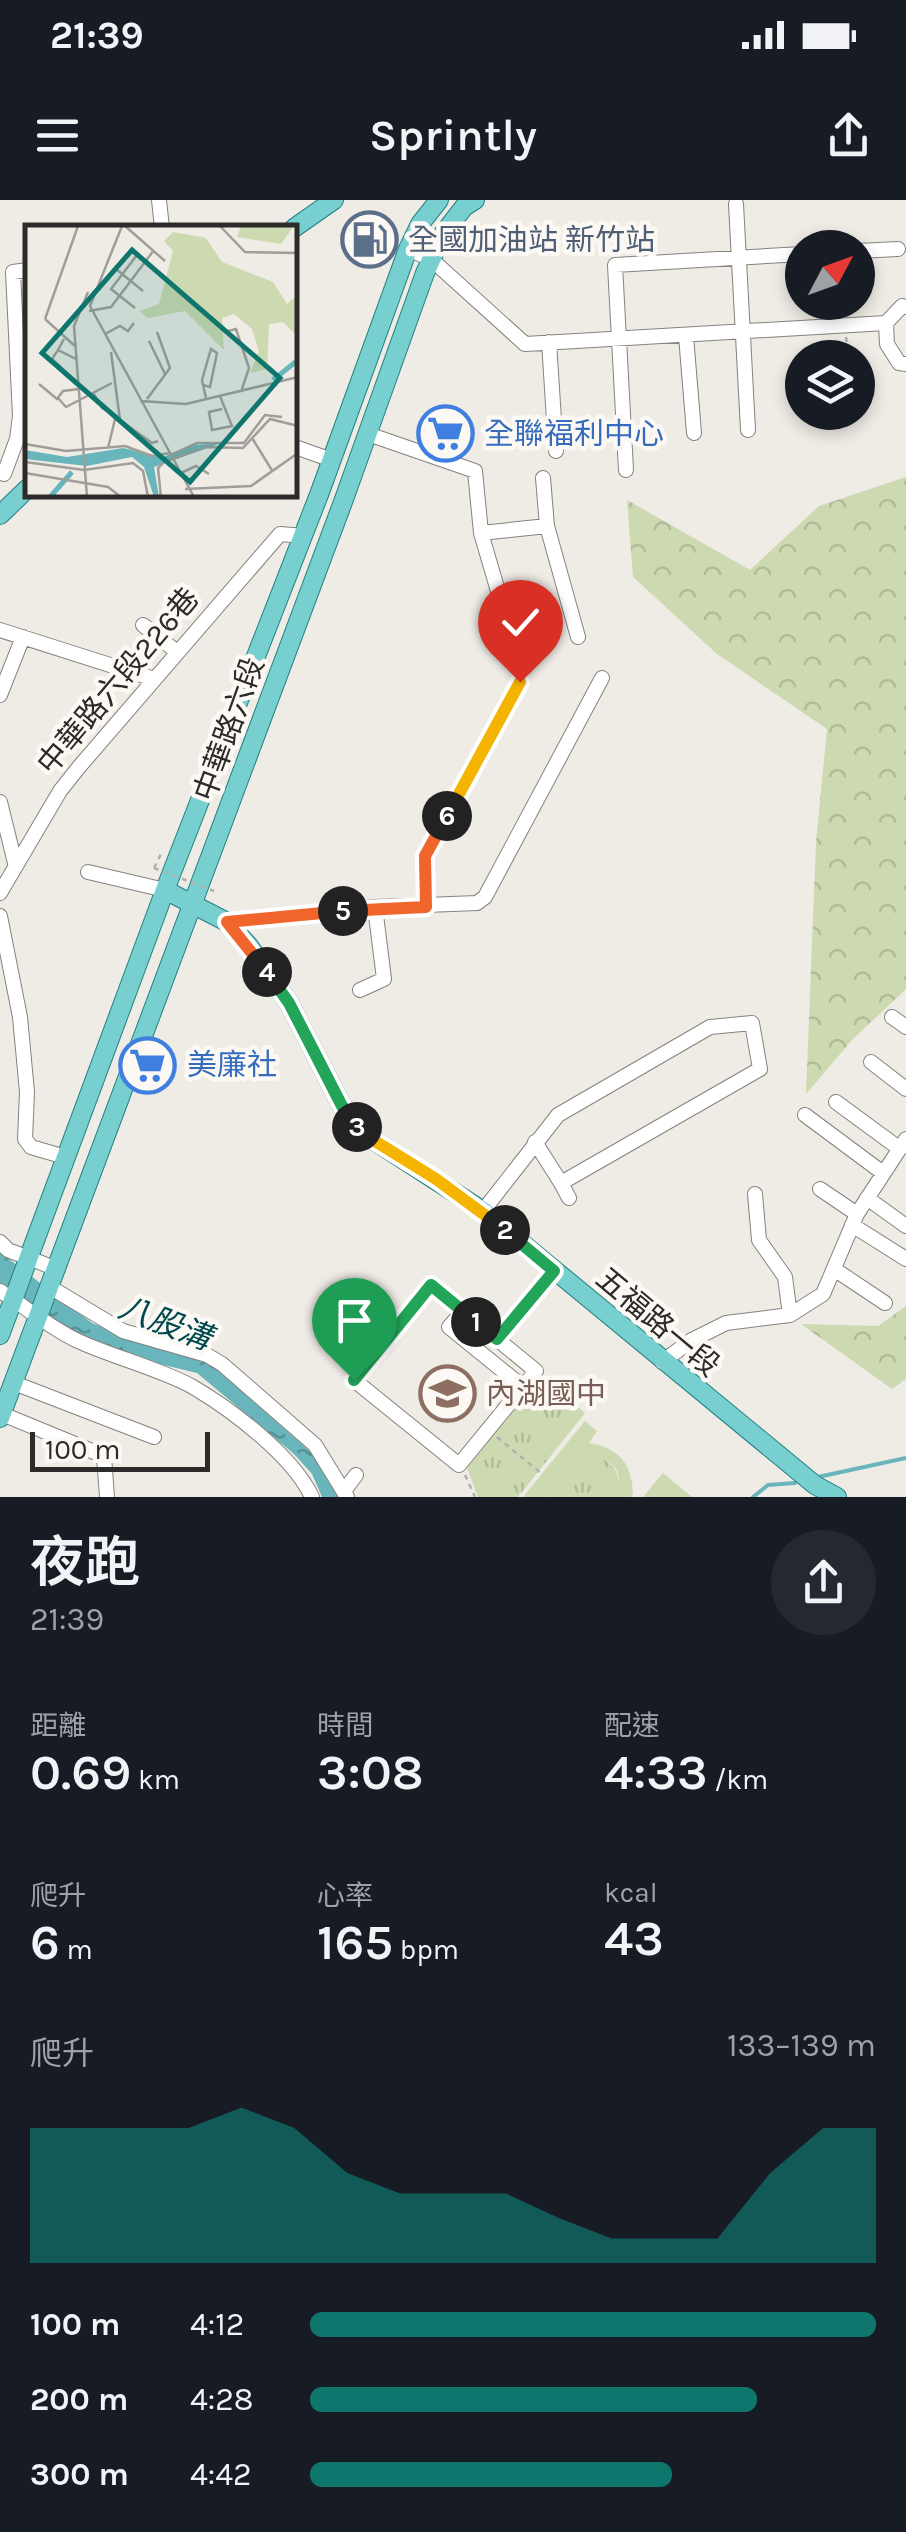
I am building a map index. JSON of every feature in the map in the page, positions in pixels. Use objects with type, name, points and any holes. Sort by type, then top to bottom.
[{"type":"main road","points":[[298,225],[334,200]]},
{"type":"main road","name":"中華路六段","points":[[7,1295],[28,1258],[304,536],[408,249],[420,224],[439,200]]},
{"type":"main road","name":"中華路六段","points":[[38,1320],[431,259],[450,225],[475,200]]},
{"type":"main road","points":[[0,515],[24,490]]},
{"type":"main road","name":"五福路一段","points":[[166,890],[227,922],[248,946],[289,1003],[353,1122],[370,1138],[483,1211],[662,1362],[815,1485],[837,1497]]},
{"type":"main road","points":[[0,1335],[7,1295]]},
{"type":"main road","points":[[1,1416],[38,1320]]},
{"type":"street","points":[[159,200],[162,225]]},
{"type":"street","points":[[736,204],[748,430]]},
{"type":"street","points":[[408,249],[431,259],[525,344],[886,323],[902,306],[906,307]]},
{"type":"street","points":[[875,250],[898,249]]},
{"type":"street","points":[[626,470],[615,265],[785,255]]},
{"type":"street","points":[[24,490],[2,473],[17,439],[20,416],[13,272],[25,270]]},
{"type":"street","points":[[886,323],[887,344],[899,363],[906,364]]},
{"type":"street","points":[[686,336],[694,434]]},
{"type":"street","points":[[549,342],[556,451]]},
{"type":"street","points":[[368,434],[474,471],[482,533],[516,649]]},
{"type":"street","points":[[298,448],[332,460]]},
{"type":"street","points":[[543,478],[547,526],[578,638]]},
{"type":"street","points":[[320,492],[343,502]]},
{"type":"street","points":[[482,533],[547,526]]},
{"type":"street","name":"中華路六段226巷","points":[[0,893],[60,791],[154,679],[280,534],[304,536]]},
{"type":"street","points":[[143,625],[177,652]]},
{"type":"street","points":[[0,630],[154,679]]},
{"type":"street","points":[[0,695],[24,637]]},
{"type":"street","points":[[227,922],[375,908],[467,906],[484,897],[602,678]]},
{"type":"street","points":[[426,907],[425,856],[520,682]]},
{"type":"street","points":[[0,802],[4,841],[15,864]]},
{"type":"street","points":[[88,872],[166,890]]},
{"type":"street","points":[[360,990],[384,979],[375,908]]},
{"type":"street","points":[[0,916],[20,1018],[27,1092],[25,1140],[31,1147],[65,1157]]},
{"type":"street","points":[[892,1017],[906,1027]]},
{"type":"street","points":[[483,1211],[558,1115],[710,1026],[752,1022],[760,1069],[561,1183]]},
{"type":"street","points":[[871,1062],[906,1088]]},
{"type":"street","points":[[662,1362],[692,1340],[726,1323],[790,1315],[823,1294],[867,1198],[902,1151],[836,1102]]},
{"type":"street","points":[[805,1115],[883,1173]]},
{"type":"street","points":[[536,1142],[569,1198]]},
{"type":"street","points":[[820,1189],[906,1258]]},
{"type":"street","points":[[755,1194],[760,1240],[785,1276],[790,1315]]},
{"type":"street","points":[[867,1198],[906,1226]]},
{"type":"street","points":[[0,1242],[28,1258],[123,1331],[222,1364],[314,1444],[346,1494],[356,1475]]},
{"type":"street","points":[[834,1268],[885,1302]]},
{"type":"street","points":[[497,1339],[554,1271]]},
{"type":"street","points":[[431,1285],[497,1339],[536,1370],[459,1465],[354,1380],[431,1285]]},
{"type":"street","points":[[7,1295],[38,1320],[131,1364],[191,1386],[239,1419],[306,1484],[312,1497]]},
{"type":"street","points":[[463,1311],[449,1327],[522,1387]]},
{"type":"street","points":[[14,1383],[154,1437]]},
{"type":"street","points":[[1,1416],[104,1456],[107,1497]]},
{"type":"path","points":[[845,326],[847,340]]},
{"type":"path","points":[[160,863],[164,853],[160,852],[154,868],[214,891]]},
{"type":"path","points":[[488,1430],[542,1474]]},
{"type":"path","points":[[459,1465],[474,1497]]},
{"type":"green space","points":[[906,477],[906,989],[853,1039],[806,1094],[816,842],[827,729],[717,654],[633,577],[627,500],[750,570],[819,506]]},
{"type":"green space","points":[[906,1306],[906,1379],[892,1389],[801,1324],[878,1326]]},
{"type":"green space","points":[[540,1376],[585,1413],[518,1497],[478,1497],[467,1468]]},
{"type":"green space","points":[[585,1421],[597,1431],[589,1443],[616,1453],[627,1466],[631,1497],[614,1497],[619,1477],[612,1465],[598,1458],[578,1457],[545,1497],[523,1497]]},
{"type":"green space","points":[[597,1456],[616,1472],[614,1497],[545,1497],[578,1457]]},
{"type":"green space","points":[[663,1473],[692,1497],[643,1497]]},
{"type":"water","points":[[0,1252],[92,1323],[154,1347],[209,1362],[322,1462],[341,1497],[322,1497],[312,1474],[294,1454],[197,1373],[130,1357],[43,1322],[0,1285]]},
{"type":"waterway","points":[[818,1477],[906,1458]]},
{"type":"waterway","points":[[753,1497],[768,1485],[795,1483]]},
{"type":"place","name":"全國加油站 新竹站","points":[[369,240]]},
{"type":"place","name":"全聯福利中心","points":[[445,434]]},
{"type":"place","name":"美廉社","points":[[148,1065]]},
{"type":"place","name":"內湖國中","points":[[447,1394]]},
{"type":"route","points":[[354,1380],[431,1285],[497,1339],[554,1271],[483,1211],[370,1138],[353,1122],[289,1003],[227,922],[426,907],[425,856],[520,682]]},
{"type":"water label","name":"八股溝","points":[[165,1323]]}]
